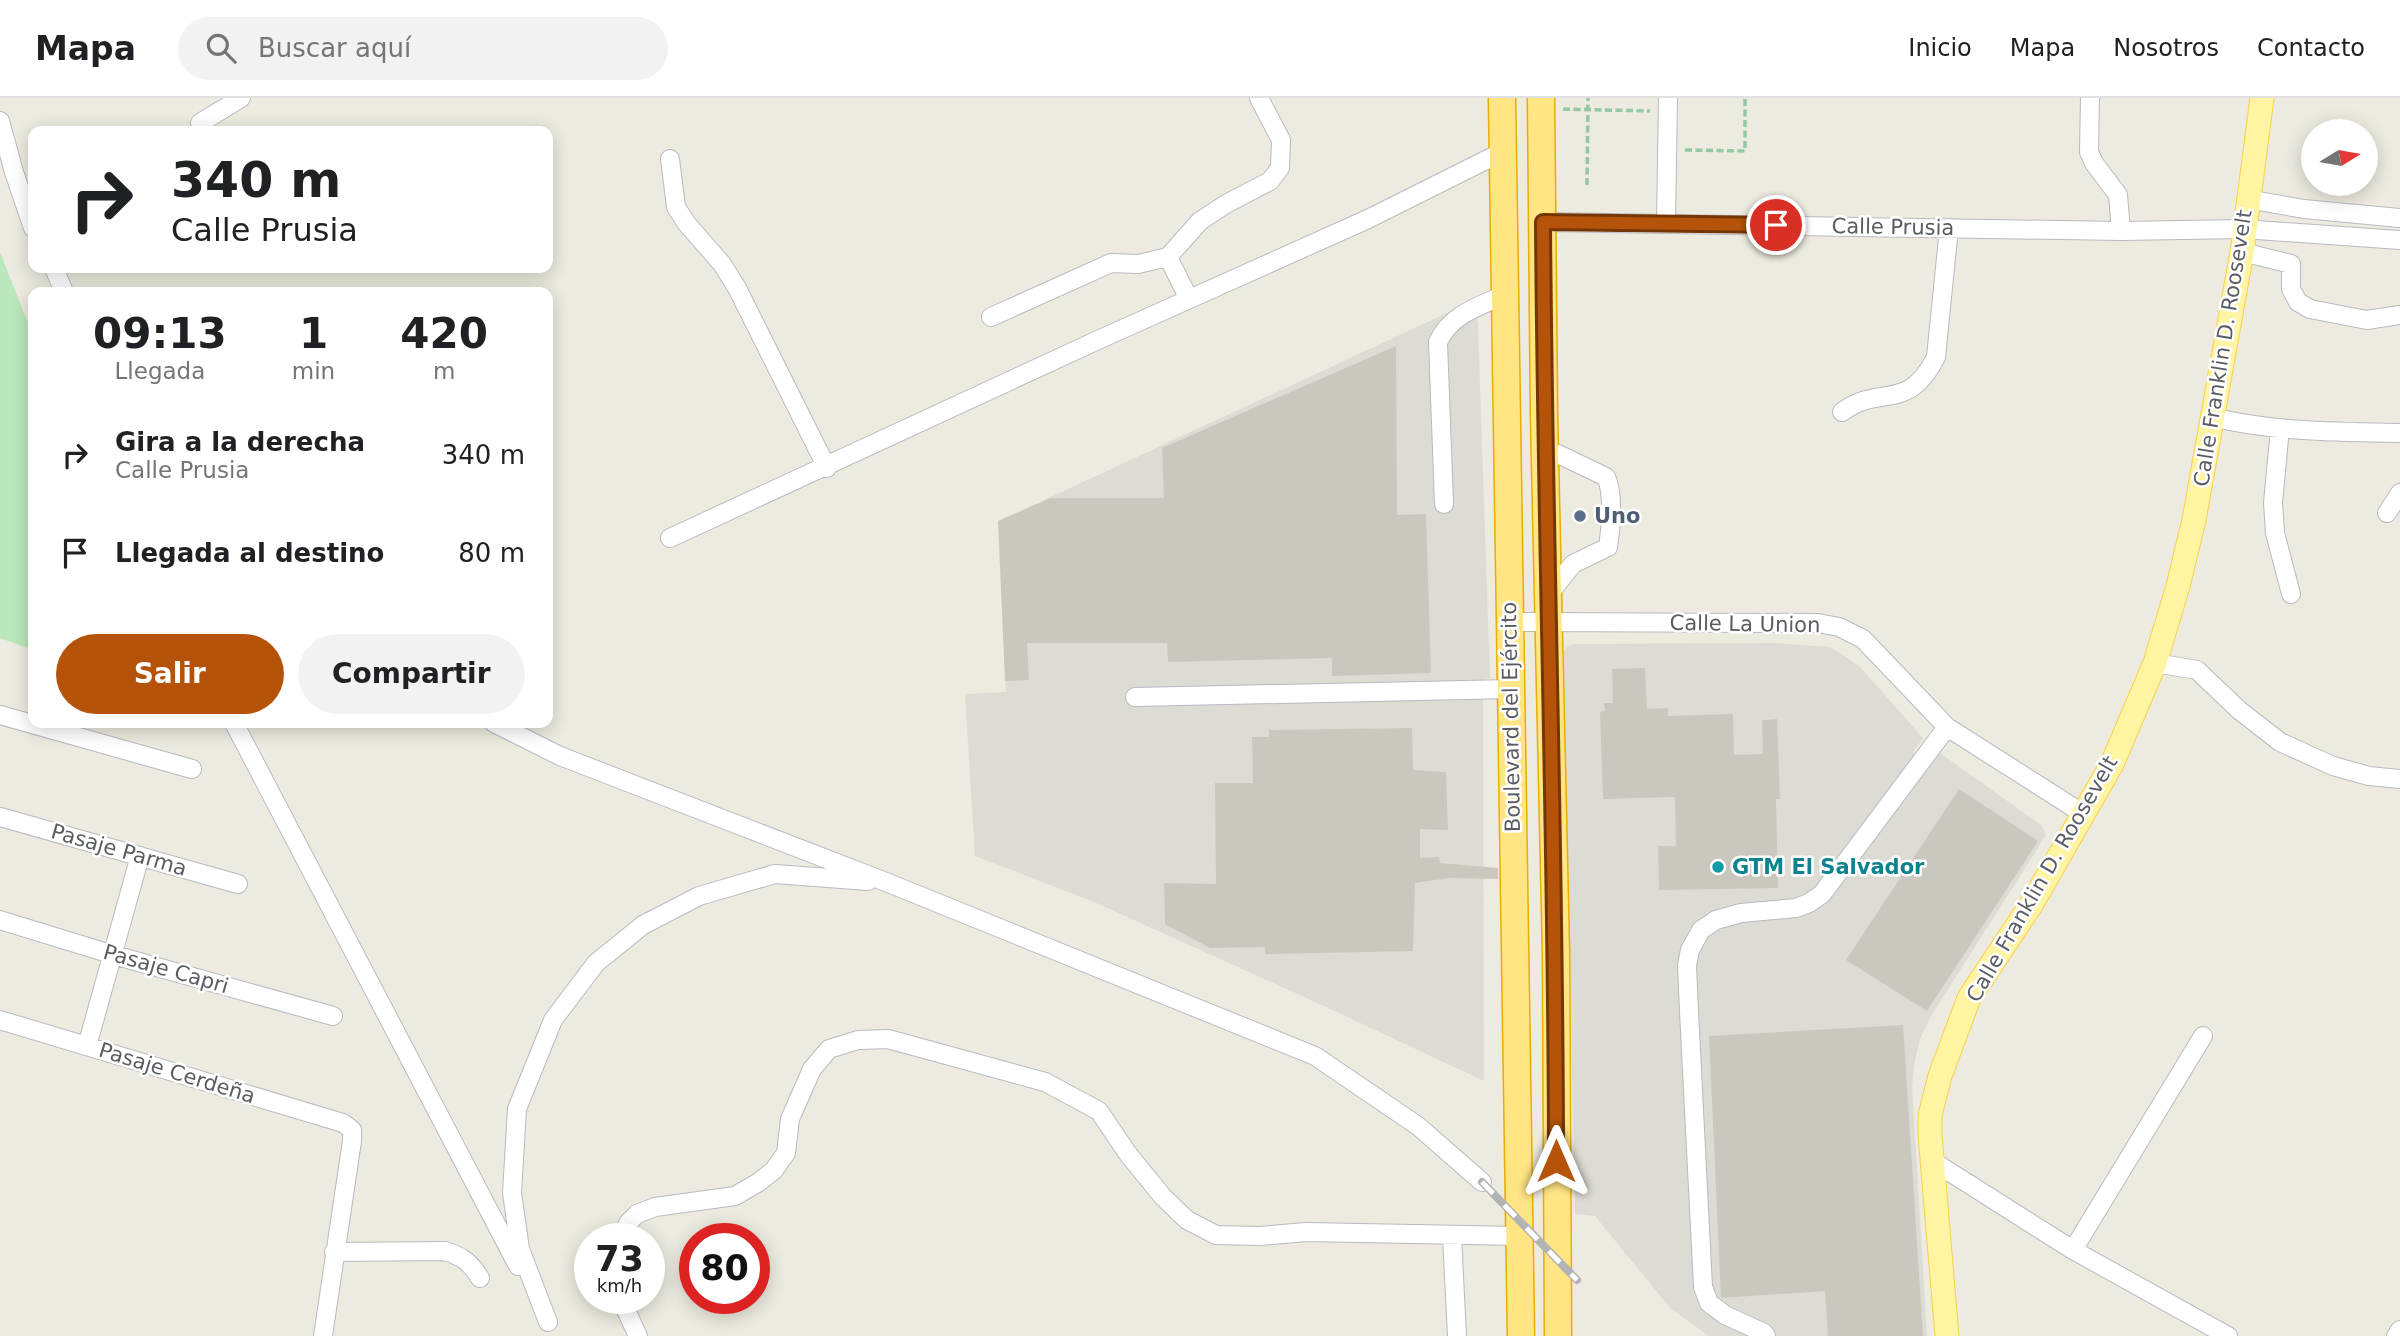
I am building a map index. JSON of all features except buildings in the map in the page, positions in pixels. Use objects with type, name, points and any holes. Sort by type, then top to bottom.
[{"type":"highway","name":"Boulevard del Ejército","points":[[1502,98],[1521,1336]]},
{"type":"highway","name":"Boulevard del Ejército","points":[[1551,103],[1543,222],[1556,954],[1558,1336]]},
{"type":"highway","points":[[1508,532],[1511,541],[1522,551],[1537,548],[1547,535]]},
{"type":"highway","points":[[1510,654],[1517,637],[1534,631],[1544,637],[1549,652]]},
{"type":"main road","name":"Calle Franklin D. Roosevelt","points":[[1947,1336],[1930,1115],[1940,1076],[1969,998],[2031,905],[2112,764],[2155,663],[2194,520],[2242,252],[2262,98]]},
{"type":"street","points":[[200,123],[241,98]]},
{"type":"street","points":[[991,317],[1111,262],[1138,264],[1168,257],[1200,221],[1270,181],[1280,168],[1281,140],[1259,98]]},
{"type":"street","points":[[2090,98],[2089,152],[2118,195],[2120,231]]},
{"type":"street","points":[[1666,223],[1668,105]]},
{"type":"street","points":[[0,121],[28,213]]},
{"type":"street","points":[[670,538],[1368,219],[1502,152]]},
{"type":"street","points":[[670,159],[676,207],[693,232],[722,264],[737,288],[827,468]]},
{"type":"street","points":[[14,172],[28,207]]},
{"type":"street","points":[[2247,199],[2304,209],[2400,218]]},
{"type":"street","name":"Calle Prusia","points":[[1543,222],[2120,231],[2243,229],[2400,240]]},
{"type":"street","points":[[1842,412],[1855,402],[1912,390],[1928,373],[1936,357],[1949,228]]},
{"type":"street","points":[[2293,232],[2291,289],[2298,302],[2310,309],[2367,320],[2400,315]]},
{"type":"street","points":[[2242,252],[2291,264]]},
{"type":"street","points":[[1168,257],[1189,299]]},
{"type":"street","points":[[1444,504],[1438,342],[1444,328],[1461,315],[1504,295]]},
{"type":"street","points":[[2212,417],[2243,425],[2280,429],[2400,433]]},
{"type":"street","points":[[2280,429],[2273,503],[2275,533],[2291,594]]},
{"type":"street","points":[[1548,595],[1573,565],[1608,547],[1610,536],[1610,485],[1606,477],[1558,454]]},
{"type":"street","points":[[2387,513],[2400,494]]},
{"type":"street","name":"Calle La Union","points":[[1510,622],[1818,622],[1839,627],[1863,639],[1947,727],[2082,813]]},
{"type":"street","points":[[2155,663],[2197,670],[2280,742],[2333,766],[2369,776],[2400,779]]},
{"type":"street","points":[[1136,696],[1511,690]]},
{"type":"street","points":[[0,715],[28,723]]},
{"type":"street","points":[[1766,1336],[1725,1315],[1709,1303],[1703,1287],[1688,1001],[1687,965],[1690,950],[1701,930],[1716,920],[1741,913],[1796,908],[1810,903],[1822,894],[1947,727]]},
{"type":"street","points":[[46,728],[192,769]]},
{"type":"street","points":[[237,728],[551,1329]]},
{"type":"street","points":[[504,728],[560,756],[886,882],[1315,1056],[1418,1126],[1482,1182]]},
{"type":"street","name":"Pasaje Parma","points":[[0,817],[238,884]]},
{"type":"street","points":[[87,1045],[140,856]]},
{"type":"street","points":[[551,1329],[520,1250],[512,1193],[517,1109],[553,1020],[596,963],[643,925],[699,896],[775,874],[886,882]]},
{"type":"street","name":"Pasaje Capri","points":[[0,920],[333,1016]]},
{"type":"street","name":"Pasaje Cerdeña","points":[[0,1020],[343,1123],[352,1130],[352,1142],[334,1252]]},
{"type":"street","points":[[2073,1250],[2203,1036]]},
{"type":"street","points":[[628,1223],[637,1214],[655,1207],[735,1196],[759,1182],[774,1170],[786,1153],[790,1119],[812,1069],[829,1049],[858,1040],[888,1040],[1045,1082],[1079,1099],[1099,1111],[1128,1154],[1163,1197],[1187,1220],[1216,1235],[1260,1236],[1306,1232],[1520,1237]]},
{"type":"street","points":[[1934,1162],[2202,1330],[2228,1336]]},
{"type":"street","points":[[1452,1236],[1457,1336]]},
{"type":"street","points":[[323,1336],[334,1252],[444,1251],[456,1254],[472,1265],[480,1278]]},
{"type":"street","points":[[628,1314],[638,1336]]},
{"type":"street","points":[[2396,1336],[2400,1330]]},
{"type":"path","points":[[1587,185],[1588,98]]},
{"type":"path","points":[[1667,150],[1745,152],[1745,98]]},
{"type":"path","points":[[1551,103],[1588,110],[1668,105]]},
{"type":"shaded area","points":[[1477,299],[1490,678],[1483,679],[1484,1081],[1094,902],[975,856],[965,694],[1006,692],[999,521]]},
{"type":"shaded area","points":[[1773,643],[1830,647],[1842,654],[1860,667],[1923,738],[1913,752],[1930,767],[1940,753],[2042,826],[2046,835],[1931,1016],[1920,1039],[1915,1060],[1912,1086],[1927,1336],[1709,1336],[1670,1308],[1595,1216],[1575,1214],[1563,653],[1567,647],[1574,644]]},
{"type":"green space","points":[[0,252],[28,323],[28,648],[0,638]]},
{"type":"railway","points":[[1482,1182],[1577,1280]]},
{"type":"place","name":"Uno","points":[[1580,516]]},
{"type":"place","name":"GTM El Salvador","points":[[1718,867]]},
{"type":"route","points":[[1556,1161],[1556,954],[1544,415],[1543,222],[1776,225]]}]
